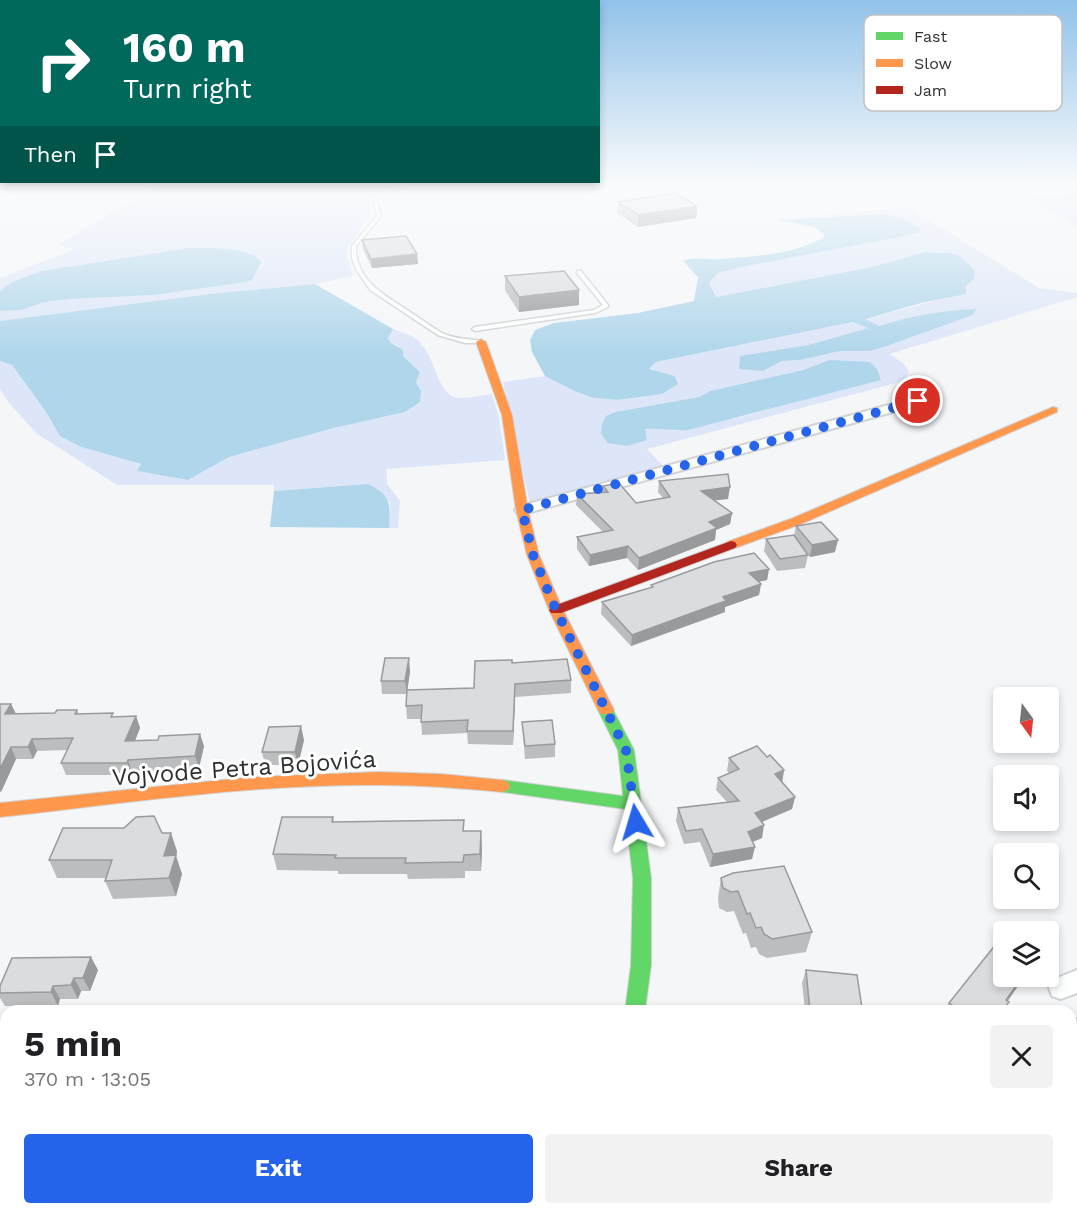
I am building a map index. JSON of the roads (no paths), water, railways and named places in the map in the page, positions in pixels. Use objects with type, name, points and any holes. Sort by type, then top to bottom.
[{"type":"street","points":[[478,335],[507,415],[522,510],[533,555],[556,610],[626,750],[642,878],[641,964],[636,1005]]},
{"type":"street","points":[[522,510],[918,401],[934,402]]},
{"type":"street","points":[[556,610],[797,521],[1053,410]]},
{"type":"street","name":"Vojvode Petra Bojovića","points":[[0,810],[185,791],[335,779],[469,782],[634,804]]},
{"type":"lane","points":[[358,242],[354,246],[357,266],[372,289],[440,334],[465,341],[478,335],[595,311],[606,306],[579,272]]},
{"type":"water","points":[[816,242],[874,242],[742,267],[718,273],[709,283],[716,297],[872,267],[925,252],[950,253],[961,257],[975,271],[974,279],[966,286],[966,294],[921,303],[865,319],[879,326],[915,316],[976,309],[973,315],[884,347],[870,351],[840,351],[800,360],[782,361],[763,371],[739,369],[740,356],[808,345],[868,328],[853,322],[656,362],[649,369],[675,376],[678,384],[662,394],[618,400],[594,398],[545,376],[532,352],[530,340],[535,330],[554,323],[638,313],[694,301],[698,277],[683,261],[773,254]]},
{"type":"water","points":[[189,248],[238,250],[261,262],[252,280],[246,282],[155,295],[45,302],[21,310],[0,311],[0,291],[12,282],[41,271]]},
{"type":"water","points":[[315,284],[393,329],[388,338],[391,343],[403,350],[403,356],[420,372],[416,382],[421,391],[420,402],[405,412],[334,428],[229,457],[188,480],[137,471],[141,464],[81,447],[60,436],[44,409],[12,365],[0,361],[0,321],[209,294]]},
{"type":"water","points":[[829,360],[870,362],[877,369],[881,380],[688,430],[645,429],[647,440],[627,446],[608,443],[601,434],[606,416],[615,412],[699,397],[710,391],[803,370]]},
{"type":"water","points":[[368,484],[382,492],[388,501],[389,528],[270,527],[274,491]]}]
